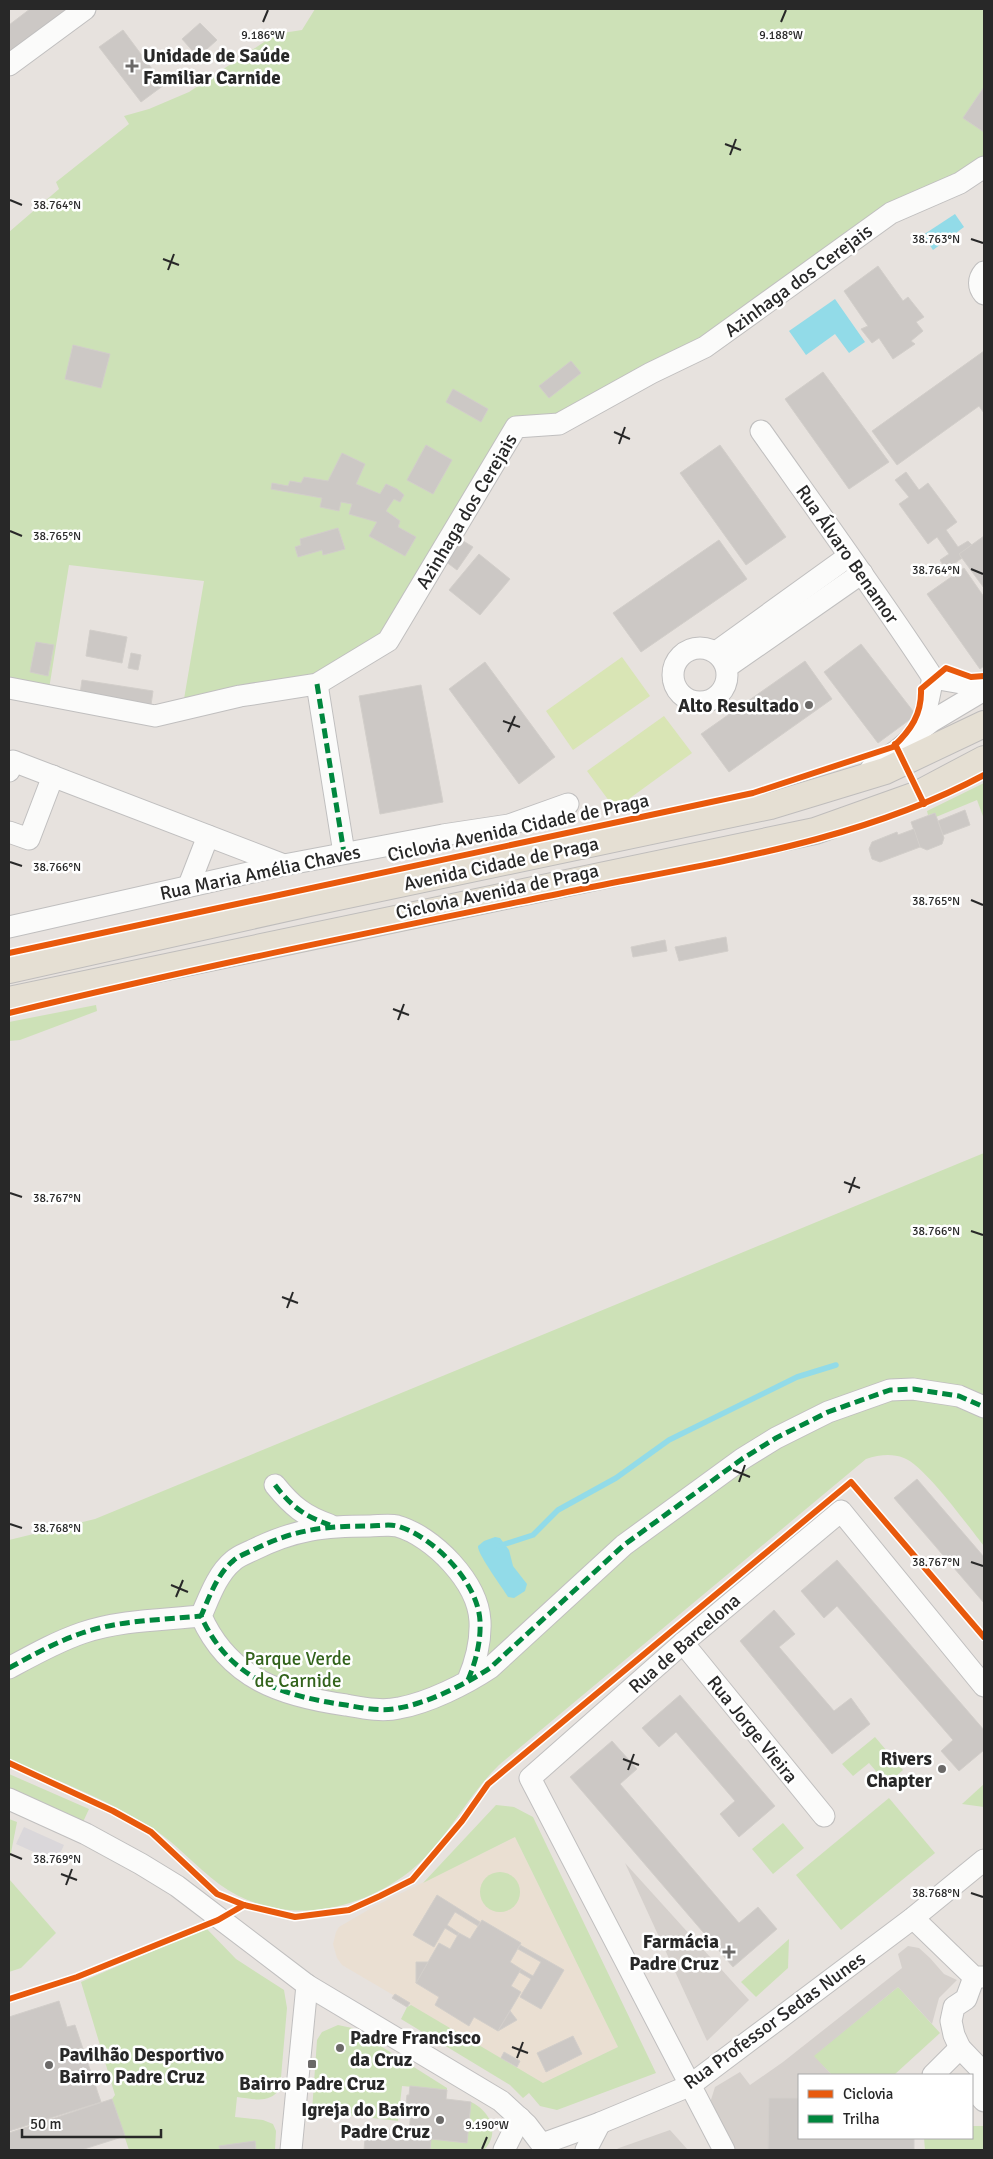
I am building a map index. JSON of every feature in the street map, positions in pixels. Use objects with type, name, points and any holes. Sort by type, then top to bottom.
[{"type":"main road","name":"Avenida Cidade de Praga","points":[[9,970],[770,806],[885,770],[984,724]]},
{"type":"main road","name":"Avenida Cidade de Praga","points":[[9,1000],[815,831],[916,794],[984,759]]},
{"type":"street","points":[[9,65],[85,9]]},
{"type":"street","name":"Azinhaga dos Cerejais","points":[[9,688],[155,716],[240,696],[317,684],[388,641],[516,427],[559,424],[651,373],[704,347],[891,213],[960,183],[984,167]]},
{"type":"street","points":[[984,272],[980,281],[980,287],[984,294]]},
{"type":"street","name":"Rua Álvaro Benamor","points":[[760,431],[862,573],[933,678]]},
{"type":"street","points":[[848,556],[721,660],[862,573]]},
{"type":"street","points":[[914,736],[922,721],[933,678],[967,684],[984,684]]},
{"type":"street","points":[[317,684],[344,853]]},
{"type":"street","points":[[857,779],[932,721],[984,690]]},
{"type":"street","points":[[9,771],[13,761],[284,865]]},
{"type":"street","points":[[9,832],[29,840],[53,776]]},
{"type":"street","name":"Rua Maria Amélia Chaves","points":[[9,926],[284,865],[509,825],[568,804]]},
{"type":"street","points":[[189,885],[208,836]]},
{"type":"street","points":[[201,1616],[218,1648],[252,1677],[288,1694],[369,1709],[398,1709],[431,1698],[480,1675],[497,1663],[624,1544],[742,1459],[776,1438],[828,1412],[890,1390],[913,1389],[959,1396],[984,1407]]},
{"type":"street","points":[[275,1485],[291,1504],[311,1519],[334,1526]]},
{"type":"street","name":"Rua de Barcelona","points":[[689,2086],[530,1778],[683,1643],[841,1511],[984,1686]]},
{"type":"street","points":[[201,1616],[216,1583],[233,1560],[273,1540],[309,1529],[334,1526],[396,1526],[430,1544],[452,1563],[472,1591],[479,1613],[479,1645],[468,1680]]},
{"type":"street","points":[[9,1668],[43,1649],[83,1632],[121,1624],[201,1616]]},
{"type":"street","name":"Rua Jorge Vieira","points":[[683,1643],[824,1816]]},
{"type":"street","points":[[9,1799],[86,1834],[177,1886],[307,1985],[492,2095],[520,2118],[544,2147]]},
{"type":"street","name":"Rua Professor Sedas Nunes","points":[[544,2147],[689,2086],[913,1918],[984,1860]]},
{"type":"street","points":[[913,1918],[979,1977],[966,1999],[954,2007],[951,2021],[954,2035],[960,2048],[984,2073]]},
{"type":"street","points":[[291,2150],[307,1985]]},
{"type":"street","points":[[934,2074],[960,2048]]},
{"type":"street","points":[[984,2079],[974,2090],[984,2101]]},
{"type":"street","points":[[689,2086],[724,2150]]},
{"type":"street","points":[[504,2150],[520,2118]]},
{"type":"street","points":[[586,2150],[600,2123]]},
{"type":"shaded area","points":[[24,1827],[64,1845],[56,1862],[16,1844]]},
{"type":"shaded area","points":[[515,1837],[618,2047],[543,2083],[342,1965],[337,1958],[333,1944],[339,1927],[375,1906]]},
{"type":"shaded area","points":[[625,1863],[749,2000],[707,2041]]},
{"type":"shaded area","points":[[908,1946],[919,1948],[944,1974],[957,1980],[939,1998],[932,2024],[898,1987],[814,2056],[831,2074],[798,2074],[798,2098],[769,2098],[768,2150],[729,2150],[710,2103],[715,2087],[740,2072],[750,2085],[783,2062],[902,1968],[898,1954]]},
{"type":"shaded area","points":[[670,2130],[688,2150],[615,2150],[619,2148]]},
{"type":"green space","points":[[315,9],[984,9],[984,164],[687,349],[560,415],[510,422],[384,635],[315,677],[183,705],[204,581],[69,565],[49,689],[9,683],[9,232],[59,189],[56,182],[129,124],[124,116],[149,109],[189,92],[276,34],[302,30]]},
{"type":"green space","points":[[622,657],[650,696],[573,750],[546,711]]},
{"type":"green space","points":[[664,716],[692,753],[615,809],[587,771]]},
{"type":"green space","points":[[984,783],[984,819],[977,800],[936,817],[935,813],[928,815],[927,811]]},
{"type":"green space","points":[[96,1005],[97,1011],[20,1040],[9,1041],[9,1022]]},
{"type":"green space","name":"Parque Verde de Carnide","points":[[984,1153],[984,1546],[946,1497],[913,1463],[894,1455],[866,1459],[499,1765],[434,1848],[409,1872],[364,1898],[340,1906],[316,1910],[291,1910],[266,1906],[242,1898],[219,1884],[170,1841],[152,1828],[118,1808],[9,1760],[9,1540],[95,1519]]},
{"type":"green space","points":[[875,1737],[903,1770],[887,1784],[869,1763],[853,1776],[842,1764]]},
{"type":"green space","points":[[9,1774],[89,1809],[83,1822],[9,1789]]},
{"type":"green space","points":[[984,1784],[984,1807],[962,1804]]},
{"type":"green space","points":[[889,1798],[935,1853],[841,1930],[796,1875]]},
{"type":"green space","points":[[496,1805],[514,1807],[533,1817],[656,2073],[557,2110],[540,2106],[529,2093],[523,2098],[510,2085],[401,2019],[407,2007],[411,2005],[543,2083],[618,2047],[515,1837],[423,1883]]},
{"type":"green space","points":[[9,1819],[17,1822],[9,1863]]},
{"type":"green space","points":[[783,1823],[804,1848],[773,1874],[752,1849]]},
{"type":"green space","points":[[504,1872],[511,1875],[517,1881],[520,1892],[519,1900],[511,1909],[504,1912],[496,1912],[489,1909],[481,1900],[480,1888],[483,1881],[492,1873]]},
{"type":"green space","points":[[9,1879],[56,1933],[21,1968],[9,1972]]},
{"type":"green space","points":[[206,1928],[236,1959],[284,1990],[287,2008],[280,2089],[276,2094],[266,2099],[237,2097],[235,2117],[263,2120],[273,2124],[276,2131],[275,2150],[129,2150],[112,2099],[115,2095],[81,1982]]},
{"type":"green space","points":[[789,1939],[788,1968],[756,1997],[741,1982]]},
{"type":"green space","points":[[898,1987],[940,2033],[895,2074],[831,2074],[813,2056]]},
{"type":"green space","points":[[338,2025],[352,2028],[447,2088],[447,2090],[402,2086],[398,2121],[312,2111],[317,2040],[322,2032]]},
{"type":"green space","points":[[471,2102],[483,2111],[491,2123],[492,2137],[484,2150],[430,2150],[431,2139],[467,2143]]},
{"type":"green space","points":[[973,2126],[984,2126],[984,2150],[925,2150],[924,2139],[973,2139]]},
{"type":"water","points":[[955,214],[964,227],[933,250],[923,235]]},
{"type":"water","points":[[835,299],[865,342],[849,353],[835,334],[806,355],[789,331]]},
{"type":"water","points":[[495,1537],[500,1538],[509,1550],[513,1566],[527,1584],[525,1591],[514,1598],[508,1597],[479,1550],[478,1546],[484,1541]]},
{"type":"building","points":[[30,9],[75,9],[9,58],[9,25]]},
{"type":"building","points":[[200,23],[217,40],[198,57],[182,39]]},
{"type":"building","name":"Unidade de Saúde Familiar Carnide","points":[[123,30],[164,85],[141,102],[99,47]]},
{"type":"building","points":[[984,87],[984,132],[963,118]]},
{"type":"building","points":[[878,266],[903,301],[908,297],[924,317],[916,322],[923,331],[911,341],[915,344],[893,359],[879,338],[872,343],[861,329],[868,326],[844,291]]},
{"type":"building","points":[[73,345],[110,354],[101,388],[65,379]]},
{"type":"building","points":[[984,351],[984,413],[979,406],[897,465],[872,431]]},
{"type":"building","points":[[571,361],[581,373],[549,398],[539,386]]},
{"type":"building","points":[[823,372],[889,462],[849,489],[785,399]]},
{"type":"building","points":[[453,389],[488,409],[481,422],[446,402]]},
{"type":"building","points":[[426,445],[452,460],[433,494],[407,480]]},
{"type":"building","points":[[720,445],[786,537],[746,565],[680,473]]},
{"type":"building","points":[[342,453],[365,464],[356,484],[380,494],[386,484],[404,495],[400,502],[394,499],[386,511],[400,521],[398,527],[416,537],[405,556],[369,536],[377,522],[349,514],[352,504],[341,502],[339,511],[320,507],[322,498],[271,489],[272,483],[288,486],[290,481],[301,483],[304,477],[328,481]]},
{"type":"building","points":[[906,472],[919,490],[928,483],[957,522],[946,530],[958,547],[968,541],[972,545],[959,554],[962,558],[946,570],[940,560],[949,554],[937,537],[928,544],[899,504],[909,497],[895,480]]},
{"type":"building","points":[[338,528],[345,549],[323,555],[322,550],[298,557],[295,547],[301,545],[300,539]]},
{"type":"building","points":[[984,536],[984,588],[959,554]]},
{"type":"building","points":[[460,539],[473,547],[457,570],[445,561]]},
{"type":"building","points":[[719,540],[747,579],[641,652],[613,613]]},
{"type":"building","points":[[479,554],[510,579],[480,615],[449,590]]},
{"type":"building","points":[[964,568],[984,597],[984,666],[980,669],[927,594]]},
{"type":"building","points":[[90,630],[127,637],[122,663],[86,656]]},
{"type":"building","points":[[36,642],[54,645],[48,676],[30,672]]},
{"type":"building","points":[[861,644],[916,715],[878,743],[824,672]]},
{"type":"building","points":[[131,653],[141,655],[138,670],[128,668]]},
{"type":"building","points":[[805,661],[832,699],[729,772],[701,734]]},
{"type":"building","points":[[485,662],[555,757],[519,784],[449,689]]},
{"type":"building","points":[[82,680],[153,691],[151,705],[80,694]]},
{"type":"building","points":[[421,685],[443,802],[380,814],[359,696]]},
{"type":"building","points":[[965,810],[970,825],[943,835],[938,821]]},
{"type":"building","points":[[935,813],[944,838],[942,844],[927,850],[920,847],[911,822]]},
{"type":"building","points":[[914,829],[920,847],[880,862],[872,859],[869,849],[872,842],[897,832],[898,835]]},
{"type":"building","points":[[726,937],[728,951],[679,961],[675,947]]},
{"type":"building","points":[[665,940],[667,951],[633,957],[631,947]]},
{"type":"building","points":[[917,1479],[984,1557],[984,1603],[894,1498]]},
{"type":"building","points":[[837,1560],[984,1730],[984,1750],[959,1771],[941,1751],[953,1740],[837,1606],[824,1618],[801,1591]]},
{"type":"building","points":[[774,1610],[795,1634],[779,1647],[834,1711],[851,1698],[870,1724],[832,1754],[740,1641]]},
{"type":"building","points":[[680,1695],[775,1806],[739,1837],[720,1814],[735,1801],[676,1732],[659,1747],[642,1728]]},
{"type":"building","points":[[612,1741],[637,1769],[620,1784],[739,1923],[758,1907],[777,1929],[733,1967],[570,1777]]},
{"type":"building","points":[[437,1895],[480,1922],[478,1926],[455,1912],[447,1925],[459,1933],[458,1936],[445,1928],[434,1947],[413,1935]]},
{"type":"building","points":[[482,1920],[521,1943],[510,1962],[521,1969],[511,1986],[521,1992],[498,2031],[474,2017],[469,2026],[435,2005],[439,1997],[416,1983],[439,1943],[450,1949],[459,1933],[470,1939]]},
{"type":"building","points":[[520,1945],[564,1970],[541,2009],[520,1997],[531,1979],[519,1972],[521,1969],[533,1976],[541,1962],[518,1949]]},
{"type":"building","points":[[416,1962],[428,1962],[416,1983]]},
{"type":"building","points":[[395,1994],[410,2003],[407,2007],[392,1998]]},
{"type":"building","name":"Pavilhão Desportivo Bairro Padre Cruz","points":[[59,2001],[67,2027],[75,2025],[101,2102],[9,2131],[9,2017]]},
{"type":"building","points":[[510,2011],[517,2020],[498,2031]]},
{"type":"building","points":[[573,2036],[582,2054],[546,2072],[537,2053]]},
{"type":"building","points":[[504,2052],[520,2061],[517,2067],[501,2058]]},
{"type":"building","name":"Igreja do Bairro Padre Cruz","points":[[410,2086],[447,2090],[446,2099],[471,2102],[467,2143],[431,2139],[430,2150],[364,2150],[366,2127],[409,2131],[411,2112],[405,2112]]},
{"type":"building","points":[[769,2098],[798,2098],[798,2139],[914,2139],[914,2150],[768,2150]]},
{"type":"building","points":[[112,2099],[125,2136],[81,2150],[9,2150],[9,2133]]},
{"type":"building","points":[[255,2141],[256,2150],[220,2150],[219,2146]]},
{"type":"waterway","points":[[499,1546],[533,1535],[558,1510],[616,1478],[669,1440],[797,1377],[836,1365]]},
{"type":"marked path","points":[[317,684],[344,853]]},
{"type":"marked path","points":[[468,1680],[480,1636],[480,1621],[471,1591],[462,1576],[439,1550],[411,1531],[397,1526],[324,1528],[297,1533],[268,1543],[240,1556],[227,1566],[214,1587],[201,1616],[213,1638],[226,1655],[260,1681],[300,1696],[323,1701],[379,1710],[410,1706],[446,1692],[470,1680],[490,1668],[624,1545],[742,1459],[776,1438],[828,1412],[890,1390],[913,1389],[959,1396],[984,1407]]},
{"type":"marked path","points":[[275,1485],[299,1510],[330,1525]]},
{"type":"marked path","points":[[9,1668],[63,1640],[96,1629],[141,1621],[201,1616]]},
{"type":"cycle path","name":"Ciclovia Avenida Cidade de Praga","points":[[9,953],[753,793],[893,747],[914,721],[920,706],[921,689],[946,668],[971,677],[984,676]]},
{"type":"cycle path","points":[[895,744],[924,804]]},
{"type":"cycle path","name":"Ciclovia Avenida de Praga","points":[[9,1013],[292,949],[785,847],[887,817],[936,798],[984,775]]},
{"type":"cycle path","points":[[9,1999],[77,1977],[218,1920],[244,1905],[295,1917],[349,1910],[412,1880],[462,1821],[488,1784],[851,1482],[984,1637]]},
{"type":"cycle path","points":[[9,1763],[113,1811],[151,1832],[217,1894],[244,1905]]},
{"type":"place","name":"Unidade de Saúde Familiar Carnide","points":[[132,66]]},
{"type":"place","name":"Alto Resultado","points":[[809,705]]},
{"type":"place","name":"Rivers Chapter","points":[[942,1769]]},
{"type":"place","name":"Farmácia Padre Cruz","points":[[729,1952]]},
{"type":"place","name":"Padre Francisco da Cruz","points":[[340,2048]]},
{"type":"place","name":"Bairro Padre Cruz","points":[[312,2064]]},
{"type":"place","name":"Pavilhão Desportivo Bairro Padre Cruz","points":[[49,2065]]},
{"type":"place","name":"Igreja do Bairro Padre Cruz","points":[[440,2120]]}]
